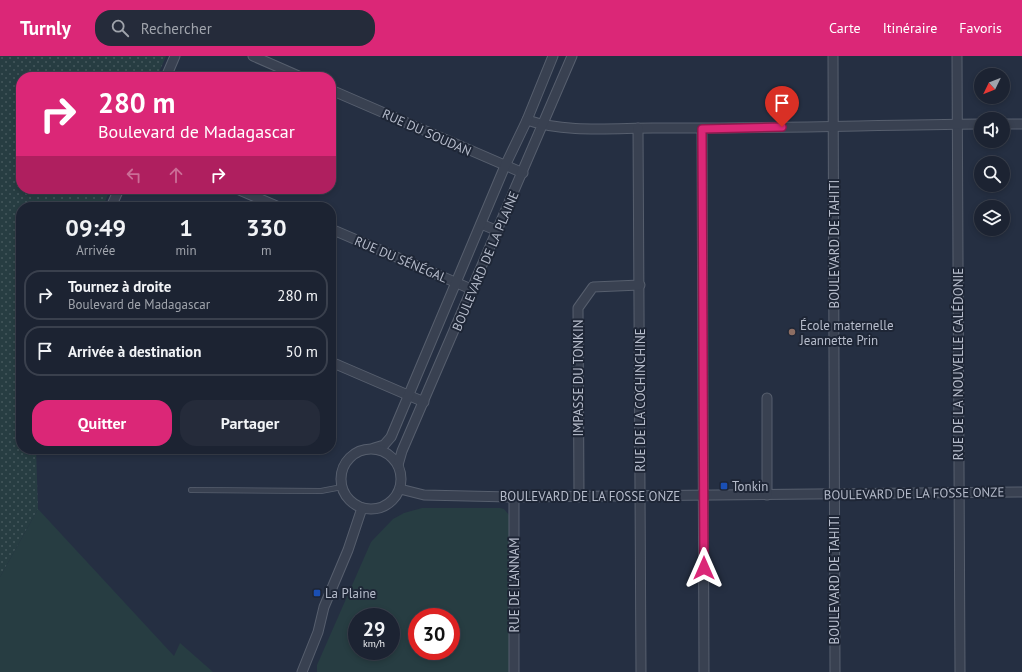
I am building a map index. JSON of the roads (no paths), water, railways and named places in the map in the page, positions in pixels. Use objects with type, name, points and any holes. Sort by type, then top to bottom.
[{"type":"street","points":[[168,72],[175,56]]},
{"type":"street","points":[[253,56],[290,72]]},
{"type":"street","name":"BOULEVARD DE LA PLAINE","points":[[374,448],[384,445],[391,438],[433,341],[505,166],[527,120],[553,56]]},
{"type":"street","name":"BOULEVARD DE LA PLAINE","points":[[398,465],[402,451],[448,347],[471,289],[523,173],[572,56]]},
{"type":"street","name":"BOULEVARD DE TAHITI","points":[[833,56],[835,672]]},
{"type":"street","name":"RUE DE LA NOUVELLE CALÉDONIE","points":[[958,56],[958,492],[960,672]]},
{"type":"street","name":"RUE DU SOUDAN","points":[[336,92],[523,173]]},
{"type":"street","points":[[527,120],[542,125],[568,128],[702,129],[974,124]]},
{"type":"street","points":[[1010,124],[1022,124]]},
{"type":"street","name":"RUE DE LA COCHINCHINE","points":[[638,128],[641,672]]},
{"type":"street","points":[[702,129],[704,672]]},
{"type":"street","points":[[249,194],[268,202]]},
{"type":"street","points":[[481,224],[498,231]]},
{"type":"street","name":"RUE DU SÉNÉGAL","points":[[336,231],[471,289]]},
{"type":"street","name":"IMPASSE DU TONKIN","points":[[579,497],[578,308],[593,287],[640,285]]},
{"type":"street","points":[[433,341],[448,347]]},
{"type":"street","points":[[336,364],[424,402]]},
{"type":"street","points":[[767,398],[767,495]]},
{"type":"street","points":[[374,448],[384,451],[392,457],[398,465],[401,481],[400,489],[392,500],[380,508],[362,508],[353,503],[346,496],[342,487],[341,475],[344,464],[352,455],[362,449],[374,448]]},
{"type":"street","name":"BOULEVARD DE LA FOSSE ONZE","points":[[400,489],[424,495],[514,497],[1022,492]]},
{"type":"street","name":"RUE DE L'ANNAM","points":[[514,497],[514,672]]},
{"type":"street","points":[[302,672],[318,632],[324,607],[348,550],[362,508]]},
{"type":"lane","points":[[191,490],[321,491],[342,487]]},
{"type":"place","name":"École maternelle Jeannette Prin","points":[[792,332]]},
{"type":"place","name":"Tonkin","points":[[724,486]]},
{"type":"place","name":"La Plaine","points":[[317,593]]}]
